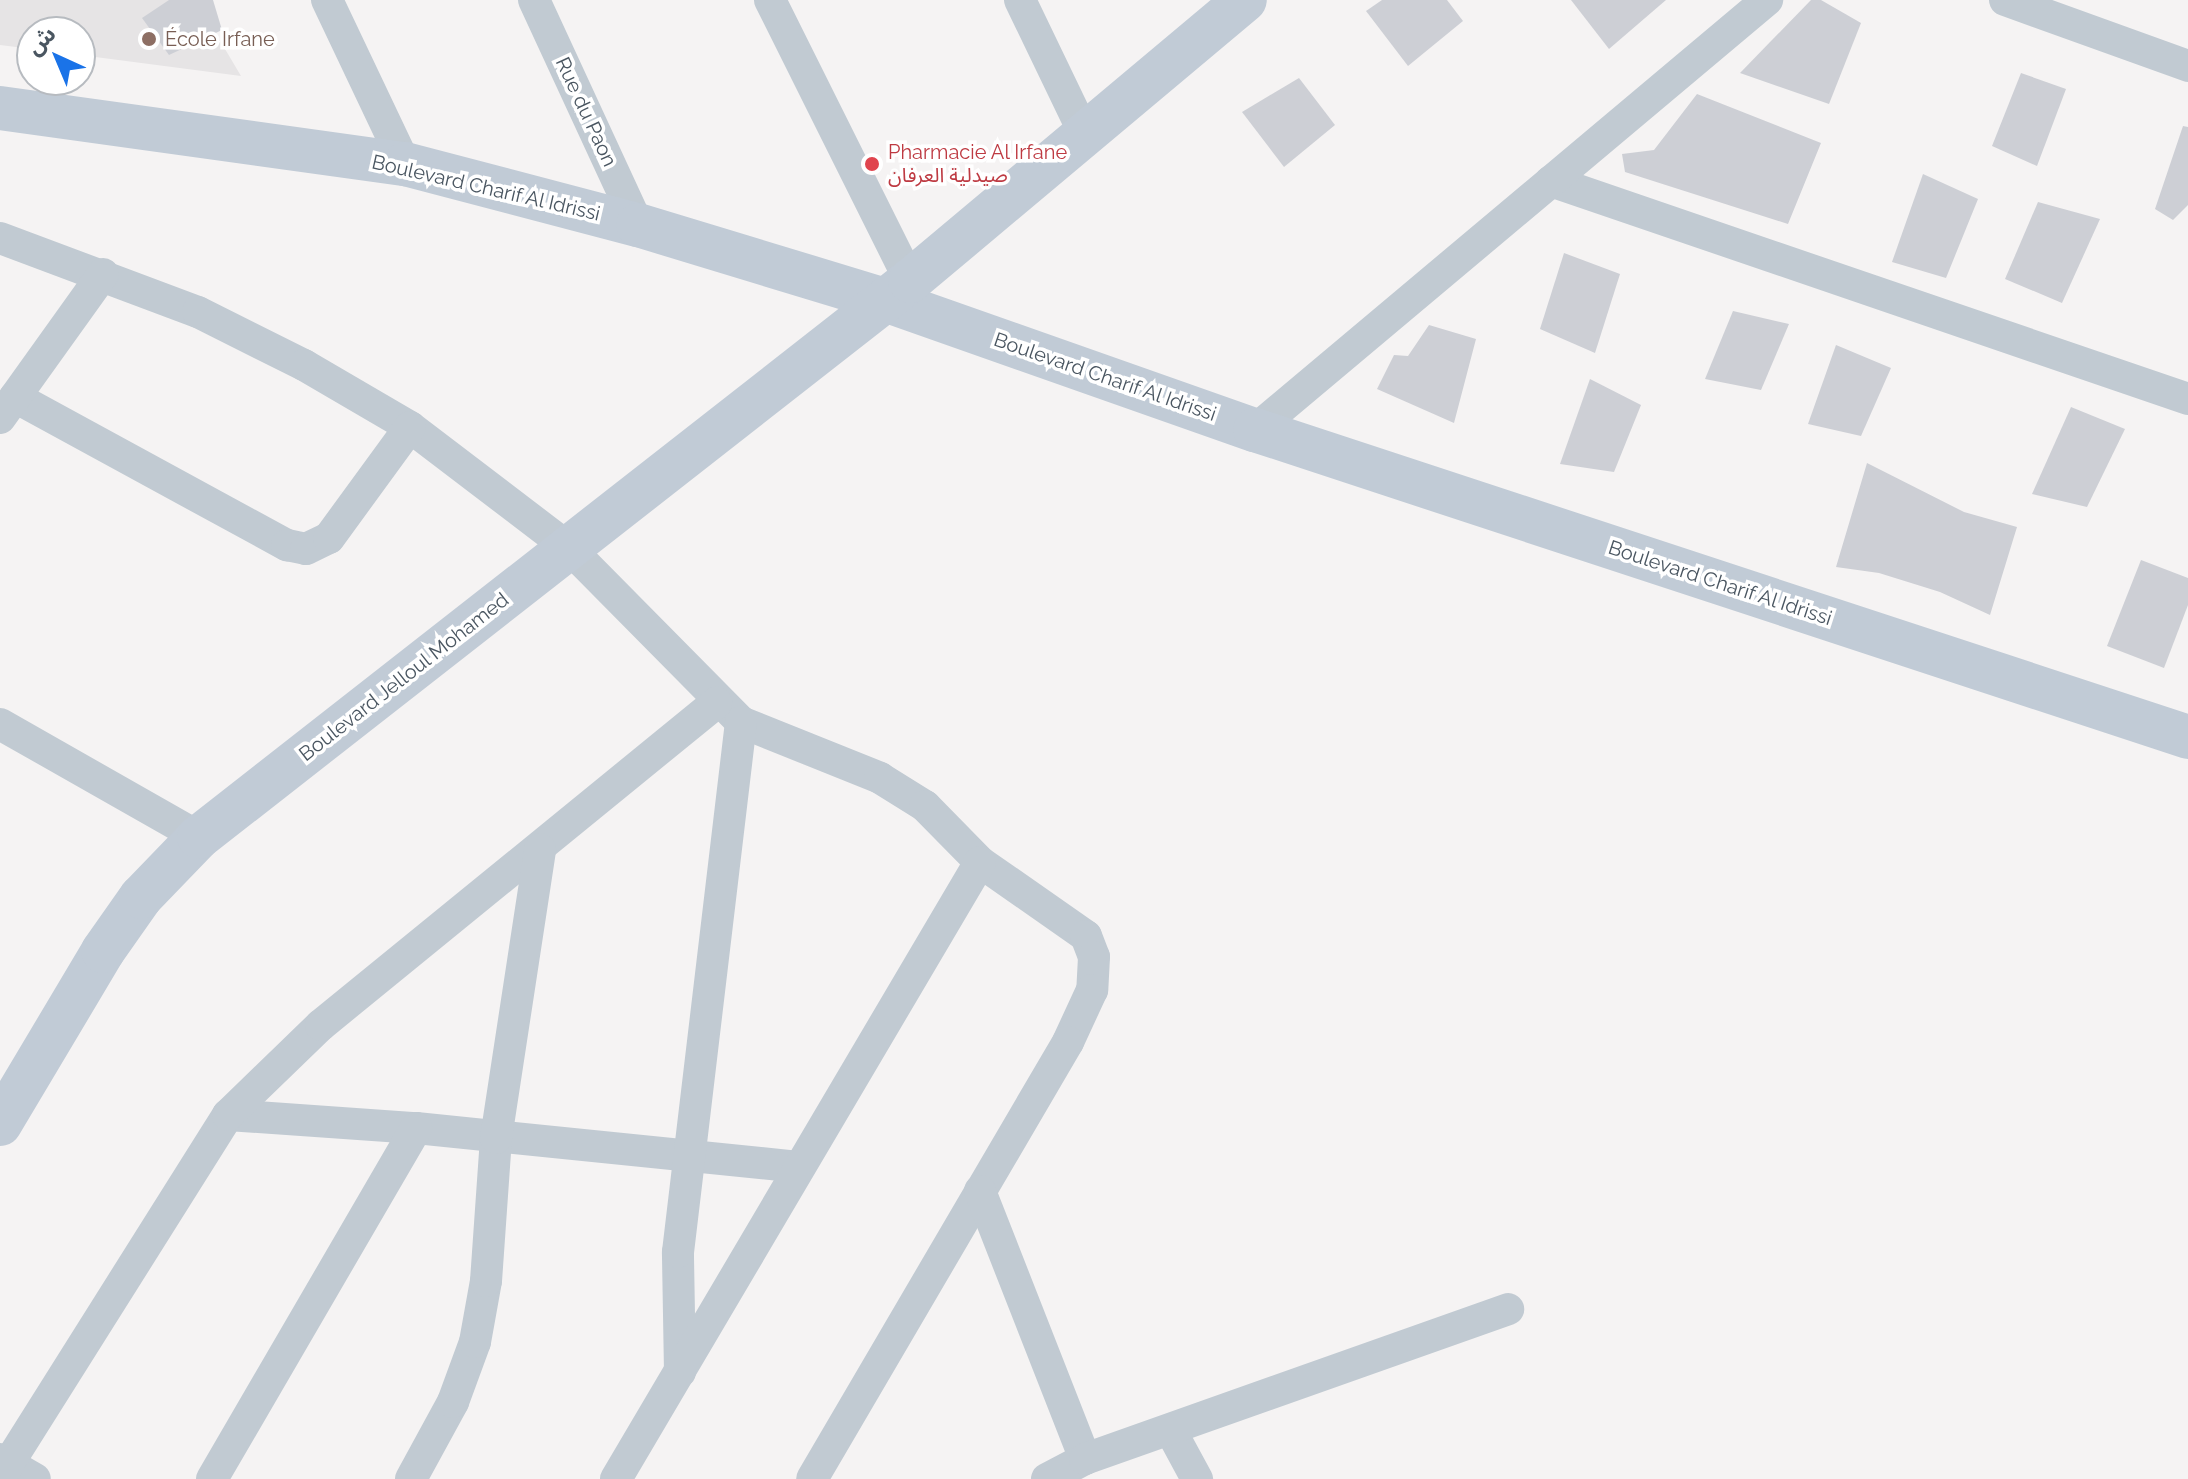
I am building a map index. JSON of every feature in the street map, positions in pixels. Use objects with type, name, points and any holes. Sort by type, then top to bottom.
[{"type":"street","points":[[327,0],[405,164]]},
{"type":"street","name":"Rue du Paon","points":[[534,0],[638,225]]},
{"type":"street","points":[[770,0],[897,290]]},
{"type":"street","points":[[1020,0],[1085,135]]},
{"type":"street","name":"Boulevard Jelloul Mohamed","points":[[7,1094],[141,897],[199,837],[897,290],[1245,0]]},
{"type":"street","points":[[1255,430],[1767,0]]},
{"type":"street","points":[[2005,0],[2188,66]]},
{"type":"street","name":"Boulevard Charif Al Idrissi","points":[[0,108],[405,164],[897,290],[1255,430],[2188,737]]},
{"type":"street","points":[[1551,181],[2188,399]]},
{"type":"street","points":[[0,238],[198,312],[304,365],[410,427],[569,548],[729,713],[880,778],[925,806],[980,862],[1086,936],[1094,957],[1092,990],[1068,1042],[812,1479]]},
{"type":"street","points":[[103,274],[8,408],[287,545],[306,549],[329,538],[410,427]]},
{"type":"street","points":[[11,1470],[228,1115],[321,1025],[540,849],[729,713]]},
{"type":"street","points":[[680,1375],[678,1252],[691,1155],[729,713]]},
{"type":"street","points":[[0,724],[199,837]]},
{"type":"street","points":[[411,1479],[453,1402],[475,1342],[487,1268],[496,1138],[540,849]]},
{"type":"street","points":[[616,1479],[980,862]]},
{"type":"street","points":[[228,1115],[416,1128],[798,1167]]},
{"type":"street","points":[[212,1479],[416,1128]]},
{"type":"street","points":[[980,1191],[1085,1459]]},
{"type":"street","points":[[1047,1479],[1085,1459],[1508,1309]]},
{"type":"street","points":[[1171,1431],[1197,1479]]},
{"type":"shaded area","name":"École Irfane","points":[[0,0],[196,0],[241,76],[96,57],[96,16],[16,16],[16,47],[0,45]]},
{"type":"building","points":[[169,0],[213,0],[222,30],[169,55],[142,18]]},
{"type":"building","points":[[1382,0],[1447,0],[1463,21],[1408,66],[1366,11]]},
{"type":"building","points":[[1571,0],[1666,0],[1609,49]]},
{"type":"building","points":[[1811,0],[1821,0],[1861,23],[1829,104],[1740,73]]},
{"type":"building","points":[[2021,73],[2066,89],[2037,166],[1992,146]]},
{"type":"building","points":[[1299,78],[1335,125],[1284,167],[1242,112]]},
{"type":"building","points":[[1697,94],[1821,143],[1788,224],[1625,172],[1622,154],[1654,150]]},
{"type":"building","points":[[2183,126],[2188,127],[2188,205],[2173,220],[2155,209]]},
{"type":"building","points":[[1923,174],[1978,199],[1946,278],[1892,262]]},
{"type":"building","points":[[2038,202],[2100,219],[2062,303],[2005,279]]},
{"type":"building","points":[[1564,253],[1620,274],[1595,353],[1540,329]]},
{"type":"building","points":[[1733,311],[1789,324],[1761,390],[1705,379]]},
{"type":"building","points":[[1429,325],[1476,339],[1454,423],[1377,389],[1394,355],[1408,356]]},
{"type":"building","points":[[1836,345],[1891,368],[1861,436],[1808,424]]},
{"type":"building","points":[[1590,379],[1641,405],[1614,472],[1560,464]]},
{"type":"building","points":[[2071,407],[2125,429],[2087,507],[2032,494]]},
{"type":"building","points":[[1867,463],[1964,512],[2017,527],[1990,615],[1940,592],[1879,573],[1836,567]]},
{"type":"building","points":[[2141,560],[2188,578],[2188,605],[2164,668],[2107,646]]},
{"type":"place","name":"École Irfane","points":[[149,39]]},
{"type":"place","name":"Pharmacie Al Irfane صيدلية العرفان","points":[[872,164]]}]
